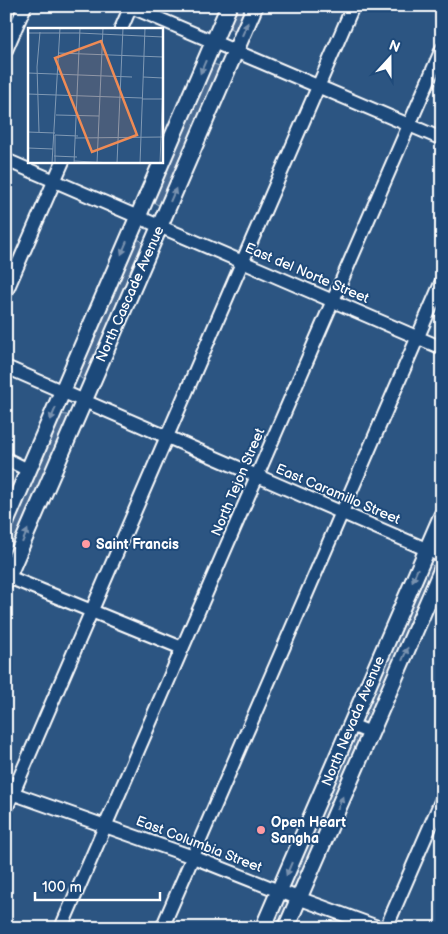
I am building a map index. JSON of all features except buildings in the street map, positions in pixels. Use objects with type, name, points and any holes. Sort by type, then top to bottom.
[{"type":"main road","name":"North Cascade Avenue","points":[[162,161],[229,6]]},
{"type":"main road","name":"North Cascade Avenue","points":[[7,578],[255,6]]},
{"type":"main road","name":"North Cascade Avenue","points":[[6,522],[161,162]]},
{"type":"main road","name":"North Nevada Avenue","points":[[263,928],[442,514]]},
{"type":"main road","name":"North Nevada Avenue","points":[[286,928],[442,569]]},
{"type":"street","points":[[6,50],[25,6]]},
{"type":"street","points":[[122,28],[130,6],[442,140]]},
{"type":"street","points":[[6,809],[10,792],[92,611],[353,6]]},
{"type":"street","name":"North Tejon Street","points":[[62,928],[442,49]]},
{"type":"street","name":"East del Norte Street","points":[[6,160],[442,348]]},
{"type":"street","points":[[6,292],[63,162]]},
{"type":"street","points":[[162,928],[442,281]]},
{"type":"street","name":"East Caramillo Street","points":[[6,367],[442,556]]},
{"type":"street","points":[[6,459],[28,470]]},
{"type":"street","points":[[7,578],[182,648]]},
{"type":"street","points":[[351,725],[371,733]]},
{"type":"street","name":"East Columbia Street","points":[[10,792],[106,825],[380,928]]},
{"type":"street","points":[[386,928],[442,799]]},
{"type":"shaded area","points":[[235,6],[249,6],[240,27],[236,30],[231,29],[228,23]]},
{"type":"shaded area","points":[[209,65],[220,66],[221,69],[164,202],[158,205],[152,201]]},
{"type":"shaded area","points":[[136,240],[140,240],[146,246],[86,379],[82,379],[77,375]]},
{"type":"shaded area","points":[[59,414],[67,415],[69,418],[10,554],[7,554],[6,532]]},
{"type":"shaded area","points":[[431,564],[435,571],[370,723],[366,725],[360,721],[427,565]]},
{"type":"shaded area","points":[[356,734],[362,740],[294,890],[288,887],[353,735]]},
{"type":"shaded area","points":[[283,899],[290,903],[282,928],[269,928]]},
{"type":"place","name":"Saint Francis","points":[[86,544]]},
{"type":"place","name":"Open Heart Sangha","points":[[261,830]]}]
